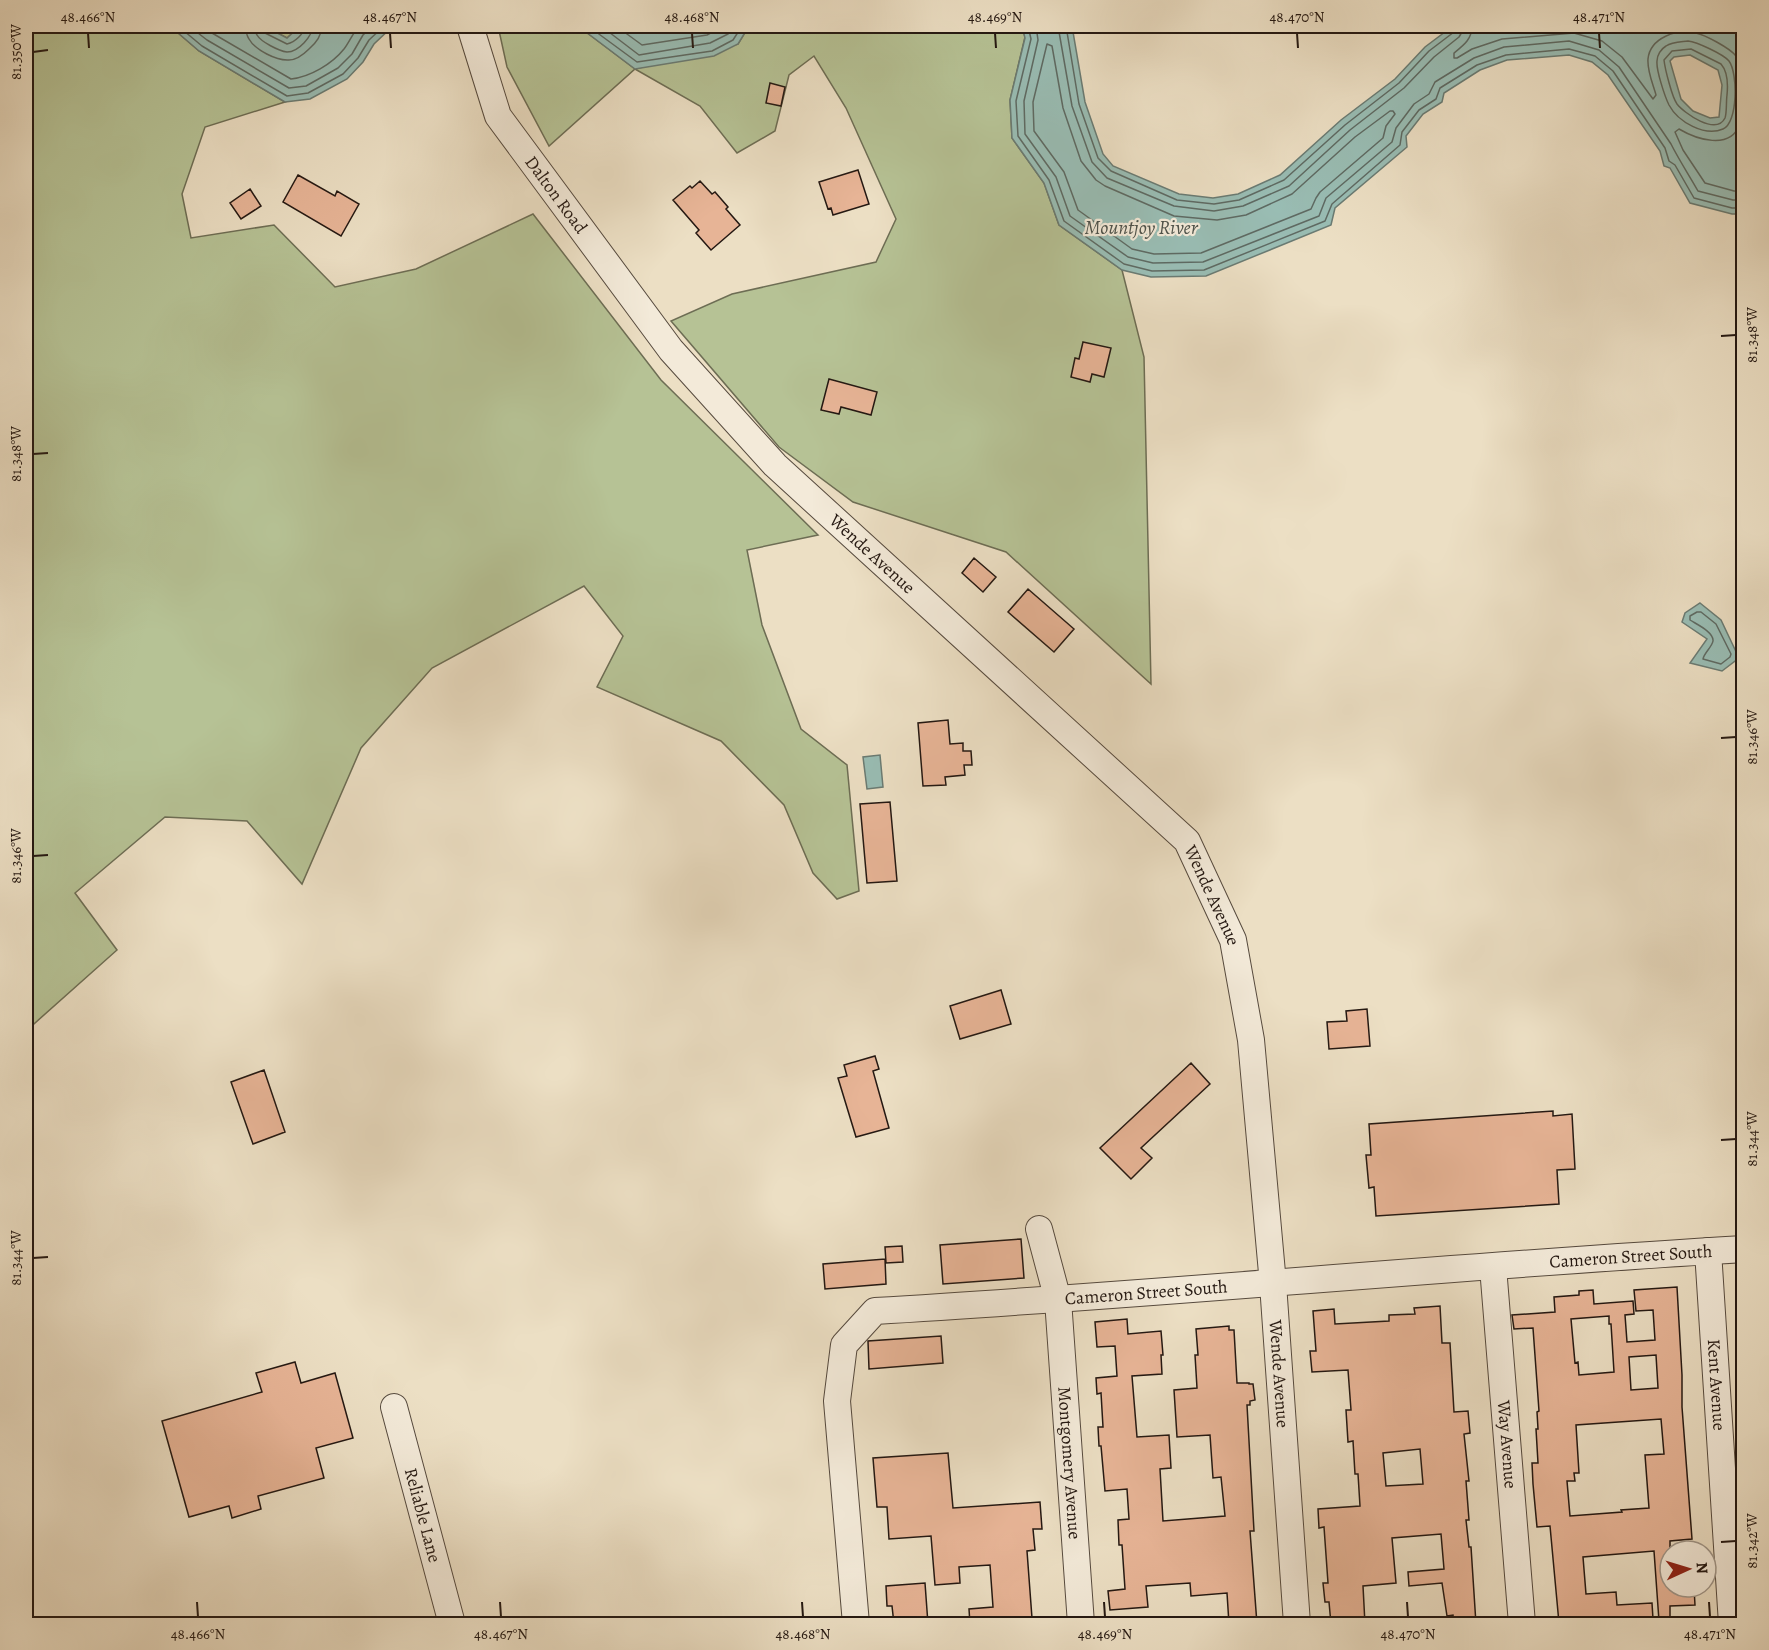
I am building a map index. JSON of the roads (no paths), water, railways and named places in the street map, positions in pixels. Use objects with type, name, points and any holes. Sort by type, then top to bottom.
[{"type":"street","name":"Dalton Road","points":[[470,26],[498,116],[671,350]]},
{"type":"street","name":"Wende Avenue","points":[[671,350],[775,465],[1187,841],[1233,940],[1251,1040],[1273,1284],[1297,1624]]},
{"type":"street","name":"Montgomery Avenue","points":[[1040,1229],[1058,1300],[1081,1624]]},
{"type":"street","name":"Cameron Street South","points":[[856,1624],[837,1401],[844,1345],[875,1311],[1058,1300],[1743,1249]]},
{"type":"street","name":"Kent Avenue","points":[[1708,1251],[1732,1624]]},
{"type":"street","name":"Way Avenue","points":[[1493,1266],[1522,1624]]},
{"type":"street","name":"Reliable Lane","points":[[394,1407],[452,1624]]},
{"type":"water","points":[[170,26],[264,26],[287,38],[300,26],[393,26],[374,44],[363,62],[347,79],[310,99],[285,102],[199,51]]},
{"type":"water","points":[[578,26],[749,26],[738,44],[714,56],[635,69]]},
{"type":"water","name":"Mountjoy River","points":[[1022,26],[1072,26],[1085,102],[1103,154],[1113,166],[1179,194],[1213,198],[1238,194],[1280,175],[1341,120],[1395,79],[1425,47],[1453,26],[1743,26],[1743,214],[1732,214],[1690,203],[1670,168],[1664,166],[1660,151],[1608,75],[1592,62],[1569,55],[1507,60],[1480,70],[1444,93],[1442,102],[1423,114],[1406,136],[1407,147],[1335,208],[1331,225],[1206,276],[1151,277],[1122,270],[1059,225],[1044,183],[1012,138],[1010,100],[1025,38]],"holes":[[[1690,55],[1718,70],[1722,85],[1719,117],[1710,118],[1693,111],[1681,99],[1670,61],[1674,57]]]},
{"type":"water","points":[[1700,603],[1721,620],[1739,658],[1722,671],[1690,663],[1707,639],[1682,622],[1685,613]]},
{"type":"water","points":[[880,755],[883,787],[867,789],[863,757]]}]
